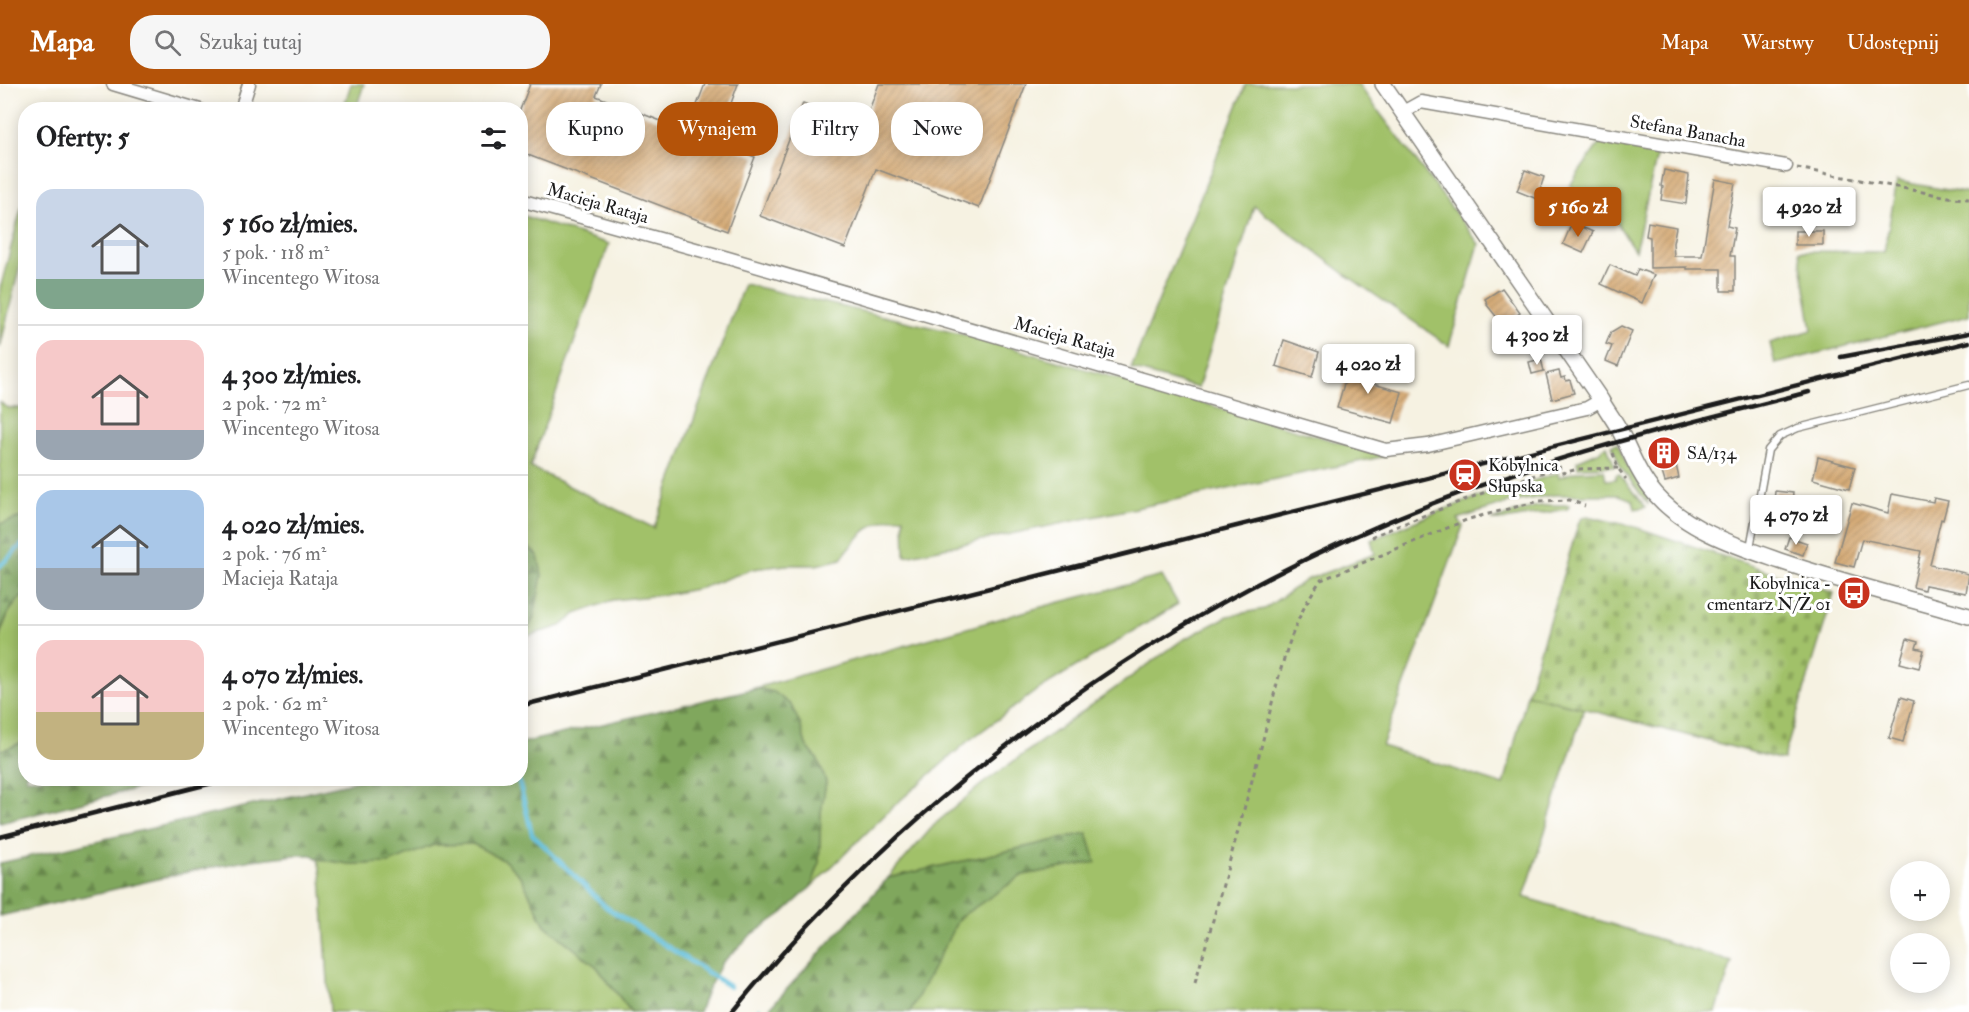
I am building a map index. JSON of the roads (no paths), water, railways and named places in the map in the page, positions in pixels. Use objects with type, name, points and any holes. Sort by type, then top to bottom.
[{"type":"street","points":[[113,84],[173,102]]},
{"type":"street","points":[[243,102],[249,84]]},
{"type":"street","points":[[1383,84],[1601,400],[1619,429],[1638,469],[1655,494],[1680,516],[1701,529],[1750,550],[1855,585],[1969,616]]},
{"type":"street","name":"Stefana Banacha","points":[[1403,112],[1421,102],[1786,166]]},
{"type":"street","name":"Macieja Rataja","points":[[528,202],[751,264],[1386,450],[1428,445],[1587,408],[1601,400]]},
{"type":"lane","points":[[1750,550],[1768,450],[1780,436],[1798,428],[1969,385]]},
{"type":"waterway","points":[[0,566],[18,549]]},
{"type":"waterway","points":[[520,786],[532,834],[606,907],[730,987]]},
{"type":"railway","points":[[1841,357],[1969,333]]},
{"type":"railway","points":[[528,704],[1969,342]]},
{"type":"railway","points":[[732,1012],[807,927],[887,847],[972,773],[1062,704],[1156,642],[1254,586],[1356,536],[1460,493],[1590,450],[1809,392]]},
{"type":"railway","points":[[0,837],[201,786]]},
{"type":"place","name":"SA/134","points":[[1664,453]]},
{"type":"place","name":"Kobylnica Słupska","points":[[1465,475]]},
{"type":"place","name":"Kobylnica - cmentarz N/Ż 01","points":[[1854,593]]}]
